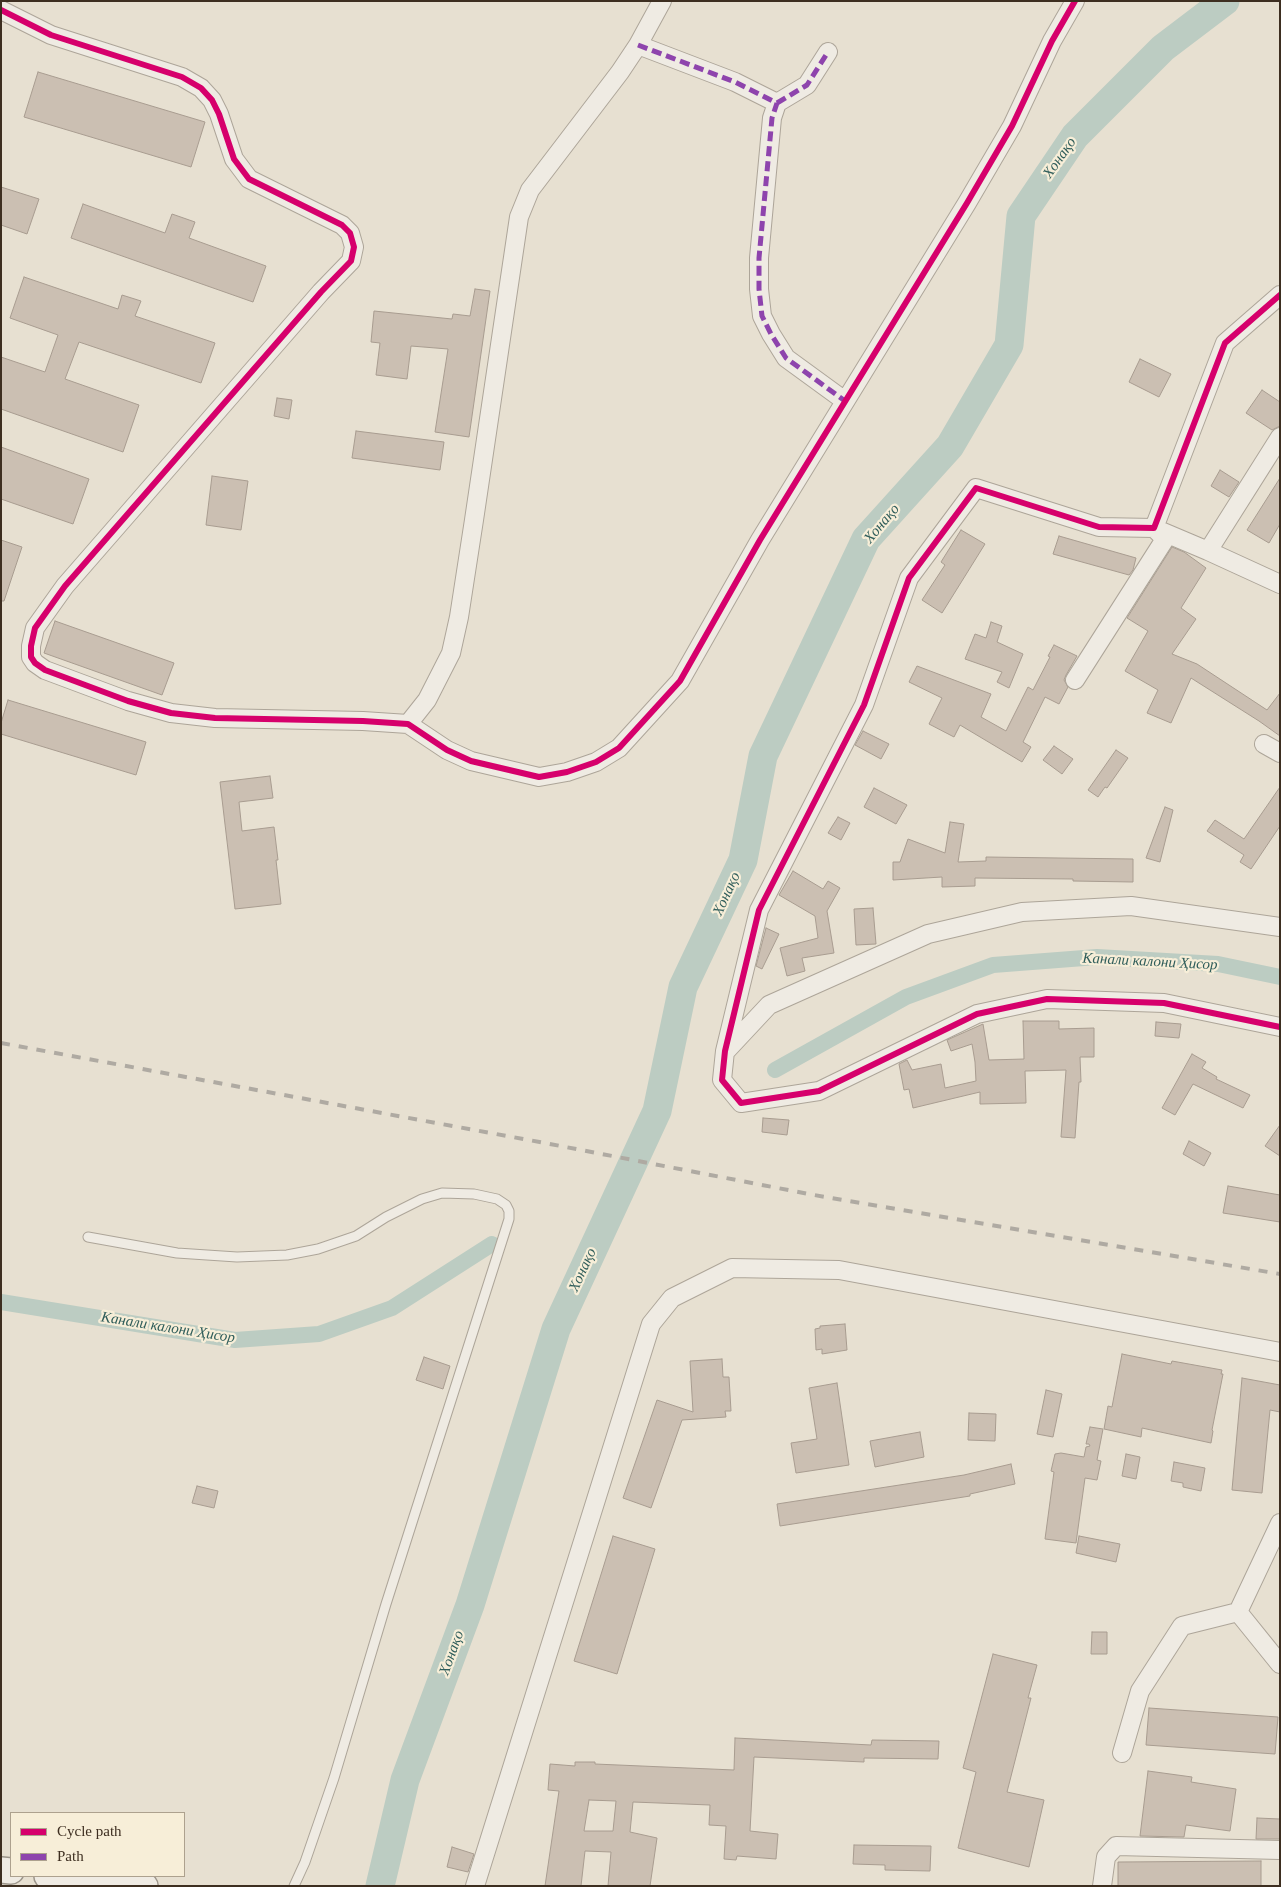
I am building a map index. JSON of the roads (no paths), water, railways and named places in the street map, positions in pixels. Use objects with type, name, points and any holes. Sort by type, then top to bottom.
[{"type":"street","points":[[408,724],[427,700],[451,653],[459,617],[518,217],[530,190],[620,72],[638,45],[662,1]]},
{"type":"street","points":[[1,10],[51,35],[182,77],[201,88],[212,100],[219,114],[234,159],[249,179],[342,225],[350,233],[354,247],[351,261],[321,292],[65,586],[35,628],[31,646],[35,663],[44,670],[128,701],[171,713],[214,718],[363,721],[408,724],[447,750],[471,762],[539,777],[567,772],[596,762],[619,748],[680,681],[760,540],[967,203],[1012,126],[1052,41],[1074,1]]},
{"type":"street","points":[[638,45],[735,82],[777,103]]},
{"type":"street","points":[[828,52],[806,85],[777,103],[772,118],[759,258],[759,289],[762,316],[786,358],[845,400]]},
{"type":"street","points":[[1154,528],[1225,343],[1280,295]]},
{"type":"street","points":[[1208,551],[1280,437]]},
{"type":"street","points":[[1280,584],[1154,528],[1099,526],[976,488],[909,578],[864,705],[759,910],[725,1051],[722,1080],[741,1103],[819,1091],[977,1014],[1046,1000],[1164,1003],[1280,1027]]},
{"type":"street","points":[[1075,680],[1165,539],[1154,528]]},
{"type":"street","points":[[1264,744],[1280,753]]},
{"type":"street","points":[[725,1051],[770,1004],[928,934],[1022,912],[1131,906],[1280,927]]},
{"type":"street","points":[[476,1886],[651,1324],[672,1298],[732,1268],[839,1270],[1280,1352]]},
{"type":"street","points":[[1238,1612],[1280,1523]]},
{"type":"street","points":[[1238,1612],[1280,1664]]},
{"type":"street","points":[[1122,1753],[1140,1691],[1182,1626],[1238,1612]]},
{"type":"street","points":[[1102,1886],[1106,1857],[1116,1846],[1280,1850]]},
{"type":"street","points":[[57,1877],[144,1886]]},
{"type":"lane","points":[[88,1237],[177,1253],[237,1256],[287,1255],[318,1249],[356,1236],[422,1198],[442,1193],[474,1194],[497,1199],[506,1205],[509,1211],[509,1219],[386,1604],[334,1778],[305,1862],[294,1886]]},
{"type":"waterway","name":"Хонақо","points":[[380,1886],[405,1780],[470,1605],[556,1329],[657,1111],[683,987],[743,860],[763,756],[866,539],[950,446],[1009,345],[1021,216],[1075,136],[1163,48],[1225,1]]},
{"type":"waterway","name":"Канали калони Ҳисор","points":[[775,1070],[906,997],[993,965],[1097,957],[1218,964],[1280,977]]},
{"type":"waterway","name":"Канали калони Ҳисор","points":[[1,1302],[235,1340],[319,1334],[392,1308],[492,1244]]},
{"type":"railway","points":[[1,1043],[545,1143],[814,1195],[1280,1274]]}]
